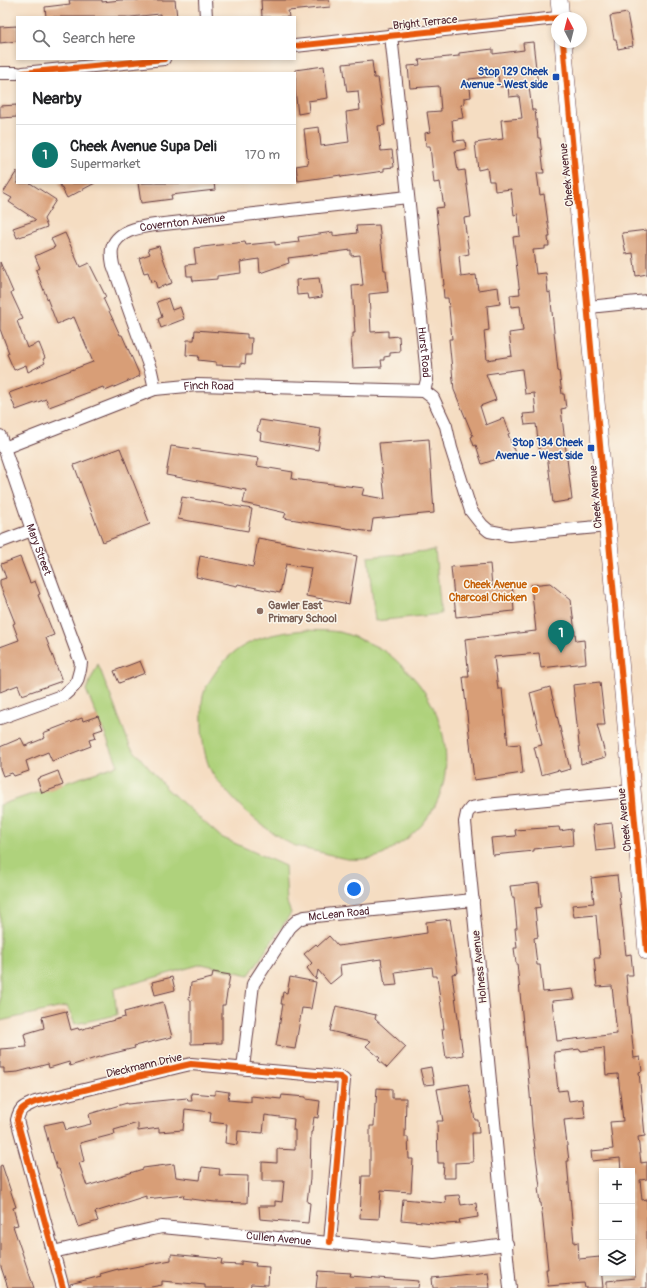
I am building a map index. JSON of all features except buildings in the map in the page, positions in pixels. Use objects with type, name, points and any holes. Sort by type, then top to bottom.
[{"type":"street","points":[[204,0],[206,16]]},
{"type":"street","points":[[559,0],[560,12]]},
{"type":"street","name":"Bright Terrace","points":[[296,46],[551,19]]},
{"type":"street","name":"Hurst Road","points":[[391,36],[427,380],[424,391],[433,398],[446,426],[451,448],[471,511],[482,526],[489,531],[510,536],[608,526]]},
{"type":"street","name":"Cheek Avenue","points":[[564,48],[589,307],[631,791],[647,951]]},
{"type":"street","points":[[33,72],[154,60]]},
{"type":"street","points":[[0,73],[16,73]]},
{"type":"street","name":"Covernton Avenue","points":[[155,389],[151,371],[113,266],[112,250],[115,243],[121,236],[138,228],[154,225],[408,198]]},
{"type":"street","points":[[589,307],[647,302]]},
{"type":"street","name":"Finch Road","points":[[4,448],[155,389],[198,385],[424,391]]},
{"type":"street","name":"Mary Street","points":[[0,436],[32,530],[81,663],[77,681],[74,686],[64,695],[0,718]]},
{"type":"street","points":[[0,542],[32,530]]},
{"type":"street","name":"Holness Avenue","points":[[510,1288],[507,1244],[472,900],[466,822],[467,813],[471,808],[496,804],[631,791]]},
{"type":"street","name":"McLean Road","points":[[243,1068],[253,984],[290,927],[299,919],[305,916],[472,900]]},
{"type":"street","name":"Dieckmann Drive","points":[[63,1288],[18,1120],[19,1113],[22,1108],[35,1102],[191,1064],[340,1077],[344,1080],[330,1242]]},
{"type":"street","name":"Cullen Avenue","points":[[53,1252],[162,1227],[434,1253],[507,1244]]},
{"type":"green space","points":[[435,550],[441,614],[375,621],[368,557]]},
{"type":"green space","points":[[306,630],[343,633],[381,649],[401,665],[420,685],[434,708],[442,733],[446,758],[443,784],[434,807],[419,828],[396,846],[380,856],[364,859],[347,859],[303,848],[287,842],[261,824],[239,805],[216,779],[207,761],[202,735],[202,702],[205,690],[223,662],[243,646],[266,636]]},
{"type":"green space","points":[[98,664],[130,746],[167,789],[221,837],[285,866],[287,903],[291,913],[249,975],[202,964],[114,989],[117,1015],[75,1024],[67,1006],[0,1021],[0,805],[118,765],[86,690]]},
{"type":"cycle path","points":[[296,46],[551,19]]},
{"type":"cycle path","points":[[564,48],[647,951]]},
{"type":"cycle path","points":[[33,72],[154,60]]},
{"type":"cycle path","points":[[63,1288],[17,1120],[21,1110],[25,1106],[35,1102],[191,1064],[340,1077],[344,1080],[330,1242]]},
{"type":"place","name":"Stop 129 Cheek Avenue - West side","points":[[556,77]]},
{"type":"place","name":"Stop 134 Cheek Avenue - West side","points":[[591,448]]},
{"type":"place","name":"Cheek Avenue Charcoal Chicken","points":[[535,590]]},
{"type":"place","name":"Gawler East Primary School","points":[[260,611]]},
{"type":"place","name":"Cheek Avenue Supa Deli","points":[[561,653]]}]
